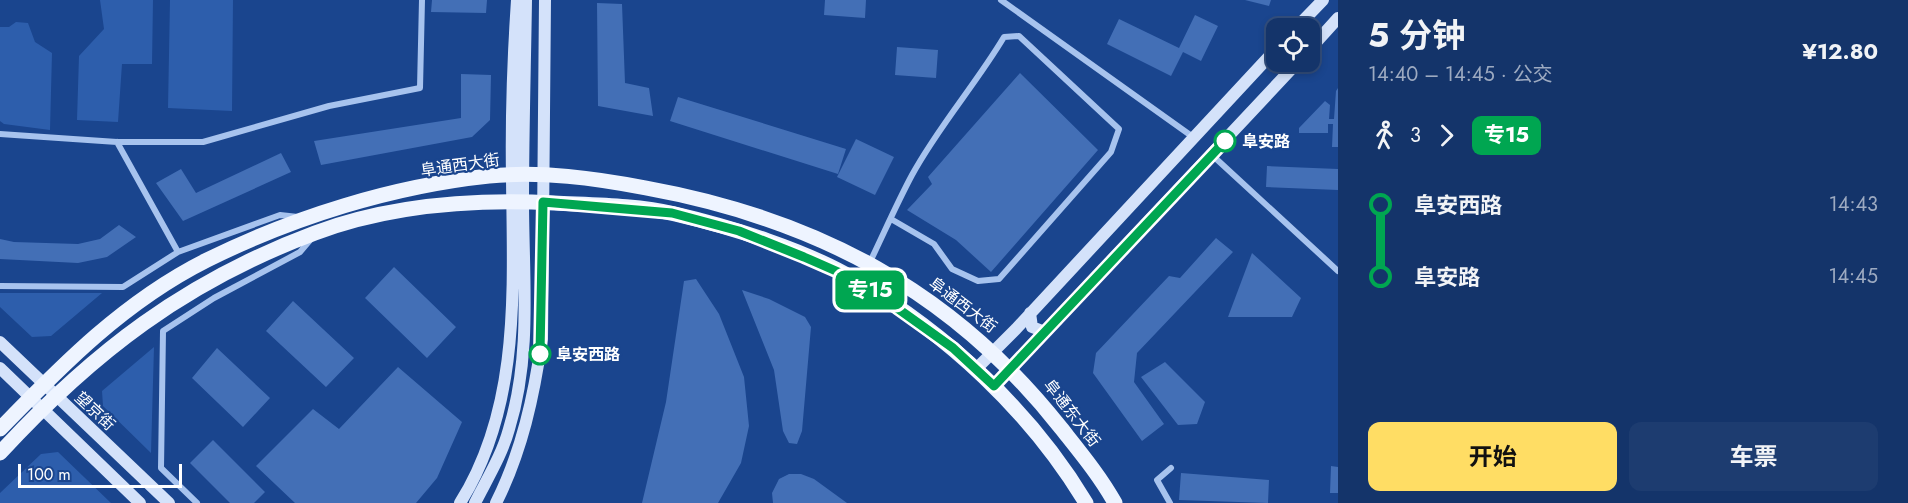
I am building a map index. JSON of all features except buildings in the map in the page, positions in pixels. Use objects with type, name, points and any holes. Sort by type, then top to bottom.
[{"type":"main road","points":[[460,503],[470,487],[486,447],[506,378],[512,337],[518,202],[517,0]]},
{"type":"main road","points":[[518,176],[526,0]]},
{"type":"main road","points":[[497,502],[523,436],[542,339],[545,0]]},
{"type":"main road","points":[[1306,18],[1323,0]]},
{"type":"main road","points":[[1320,38],[1338,18]]},
{"type":"main road","points":[[1086,503],[1026,421],[976,369],[1266,60]]},
{"type":"main road","points":[[994,386],[1289,72]]},
{"type":"main road","name":"阜通西大街","points":[[0,453],[36,403],[100,329],[152,292],[207,261],[307,218],[389,194],[490,176],[543,175],[592,178],[727,205],[800,230],[870,262],[951,316],[993,351]]},
{"type":"main road","points":[[474,503],[509,430],[520,386],[526,336],[518,202]]},
{"type":"main road","name":"阜通西大街","points":[[49,389],[177,299],[235,267],[317,232],[386,213],[518,202],[672,213],[739,231],[852,278],[948,344],[976,369]]},
{"type":"main road","points":[[1030,313],[1032,327],[1045,332]]},
{"type":"main road","name":"望京街","points":[[0,342],[169,503]]},
{"type":"main road","name":"阜通东大街","points":[[993,351],[1011,368],[1073,443],[1114,503]]},
{"type":"main road","name":"望京街","points":[[0,368],[140,503]]},
{"type":"main road","name":"阜通西大街","points":[[0,429],[36,403]]},
{"type":"street","points":[[0,134],[117,142],[202,142],[329,106],[420,88],[422,0]]},
{"type":"street","points":[[1001,0],[1193,137]]},
{"type":"street","points":[[870,262],[913,173],[1004,37],[1019,36],[1119,129],[1112,152],[999,279],[978,281],[952,270],[934,243],[891,219]]},
{"type":"street","points":[[117,142],[178,252]]},
{"type":"street","points":[[1212,155],[1338,271]]},
{"type":"street","points":[[0,286],[123,287],[178,252],[280,215],[307,218]]},
{"type":"street","points":[[196,503],[160,468],[163,331],[214,298],[300,252],[317,232]]},
{"type":"street","points":[[1170,503],[1157,480],[1171,468]]},
{"type":"shaded area","points":[[100,0],[153,0],[152,64],[122,64],[118,122],[77,120],[79,56],[104,29]]},
{"type":"shaded area","points":[[170,0],[233,0],[232,111],[168,108]]},
{"type":"shaded area","points":[[16,22],[28,23],[35,42],[52,53],[50,130],[4,124],[0,121],[0,27],[9,27]]},
{"type":"shaded area","points":[[0,293],[102,293],[51,336],[32,337],[0,307]]},
{"type":"shaded area","points":[[154,347],[151,453],[103,406],[102,391]]},
{"type":"shaded area","points":[[58,452],[111,503],[0,503],[0,493],[41,454]]},
{"type":"bus line","name":"专15","points":[[540,354],[543,202],[615,206],[672,213],[739,231],[852,278],[948,344],[994,386],[1225,141]]},
{"type":"place","name":"阜安路","points":[[1225,141]]},
{"type":"place","name":"阜安西路","points":[[540,354]]}]
